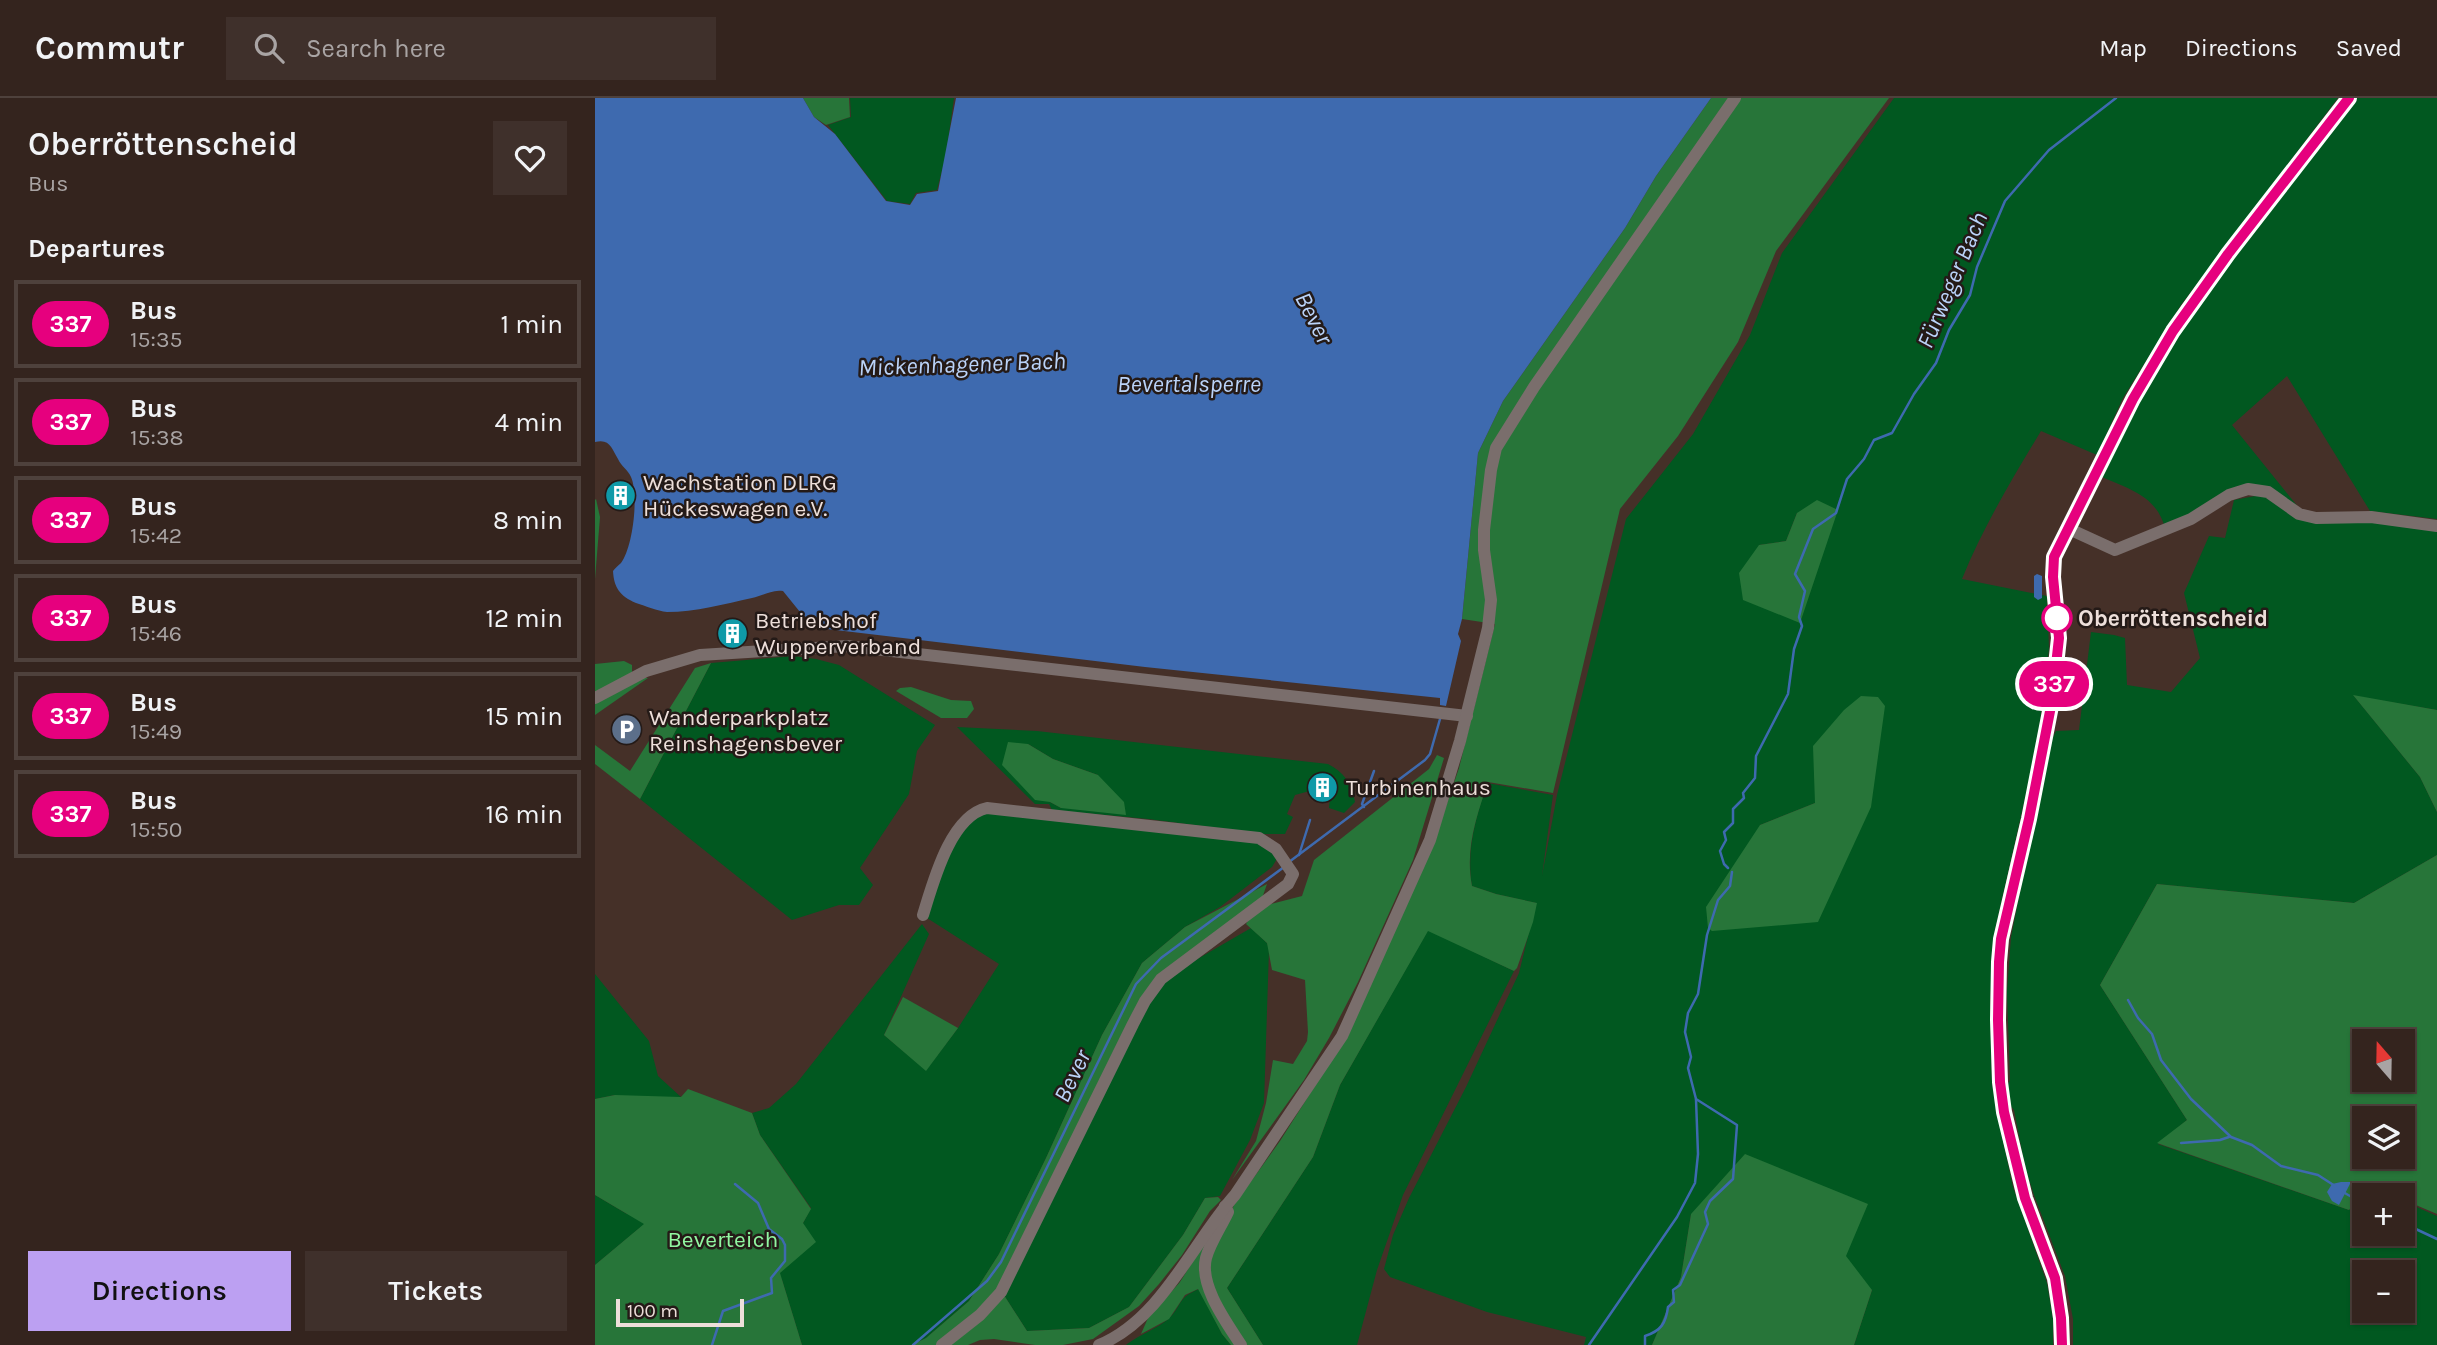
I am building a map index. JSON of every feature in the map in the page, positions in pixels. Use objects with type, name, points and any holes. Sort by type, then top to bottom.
[{"type":"street","points":[[1099,1345],[1136,1320],[1164,1292],[1278,1133],[1342,1036],[1425,851],[1467,716],[1485,646],[1492,600],[1484,550],[1484,530],[1496,448],[1534,387],[1735,98]]},
{"type":"street","points":[[2062,1345],[2055,1278],[2025,1198],[2004,1112],[2000,1082],[1998,990],[2004,925],[2029,819],[2052,701],[2059,638],[2053,577],[2054,557],[2133,399],[2187,309],[2349,98]]},
{"type":"street","points":[[2067,528],[2115,550],[2191,519],[2229,495],[2248,489],[2268,492],[2299,514],[2316,518],[2371,517],[2437,526]]},
{"type":"street","points":[[595,698],[649,670],[700,655],[847,646],[1467,716]]},
{"type":"street","points":[[923,915],[952,838],[970,816],[987,808],[1259,838],[1271,844],[1293,876],[1288,884],[1161,979],[1145,1001],[1001,1292],[980,1315],[942,1345]]},
{"type":"street","points":[[1225,1206],[1228,1212],[1206,1259],[1206,1275],[1221,1315],[1241,1345]]},
{"type":"green space","points":[[803,98],[849,98],[850,117],[826,125],[814,117]]},
{"type":"green space","points":[[850,98],[954,98],[946,155],[937,190],[916,193],[910,204],[887,201],[828,125],[851,117]]},
{"type":"green space","points":[[1711,98],[1889,98],[1776,251],[1738,342],[1678,436],[1620,509],[1553,793],[1488,782],[1471,846],[1472,886],[1537,903],[1517,968],[1514,971],[1428,931],[1340,1085],[1313,1157],[1227,1288],[1263,1345],[1246,1345],[1211,1287],[1209,1260],[1234,1205],[1280,1141],[1325,1070],[1442,818],[1459,768],[1495,624],[1462,619],[1478,453],[1503,401],[1625,228],[1656,176]]},
{"type":"green space","points":[[1894,98],[2338,98],[2181,305],[2123,398],[2097,455],[2041,431],[1989,522],[1962,579],[2047,596],[2049,649],[2037,746],[1995,930],[1990,1000],[1992,1083],[1997,1112],[2013,1187],[2047,1283],[2053,1319],[2053,1345],[1854,1345],[1872,1290],[1691,1214],[1681,1277],[1652,1345],[1584,1345],[1586,1337],[1487,1312],[1390,1277],[1384,1269],[1393,1235],[1409,1198],[1466,1087],[1519,973],[1536,903],[1472,886],[1471,846],[1487,783],[1553,795],[1542,876],[1557,795],[1626,519],[1693,434],[1750,335],[1782,253]],"holes":[[[1797,513],[1800,623],[1759,545],[1786,541]],[[1815,803],[1818,922],[1760,825]]]},
{"type":"green space","points":[[2353,98],[2437,98],[2437,519],[2370,511],[2287,376],[2232,425],[2303,513],[2243,485],[2165,528],[2155,507],[2147,500],[2098,475],[2136,399],[2190,309]]},
{"type":"green space","points":[[2266,494],[2300,519],[2366,520],[2437,529],[2437,710],[2354,696],[2420,777],[2437,812],[2437,855],[2354,903],[2157,884],[2100,985],[2187,1120],[2158,1144],[2349,1210],[2352,1207],[2352,1246],[2415,1246],[2415,1206],[2437,1216],[2437,1345],[2073,1345],[2073,1319],[2065,1276],[2025,1167],[2014,1110],[2002,1096],[2010,1080],[2007,992],[2011,937],[2050,743],[2056,731],[2079,730],[2091,632],[2125,638],[2127,685],[2171,692],[2200,658],[2184,593],[2209,536],[2225,538],[2234,500]]},
{"type":"green space","points":[[595,500],[600,517],[595,579]]},
{"type":"green space","points":[[1817,500],[1838,510],[1800,623],[1743,600],[1739,573],[1759,545],[1786,541],[1797,513]]},
{"type":"green space","points":[[793,656],[839,665],[935,725],[917,751],[909,794],[860,868],[873,885],[859,905],[839,905],[792,920],[640,799],[711,663]]},
{"type":"green space","points":[[624,661],[632,665],[632,673],[595,695],[595,664]]},
{"type":"green space","points":[[711,663],[640,799],[595,764],[595,745],[630,771],[695,668]]},
{"type":"green space","points":[[641,678],[648,678],[595,715],[595,702]]},
{"type":"green space","points":[[911,687],[951,700],[971,701],[974,709],[967,718],[941,718],[896,691]]},
{"type":"green space","points":[[2353,695],[2437,710],[2437,812],[2420,777]]},
{"type":"green space","points":[[1861,696],[1878,697],[1885,706],[1871,807],[1818,922],[1712,931],[1708,928],[1706,907],[1760,825],[1815,803],[1813,746],[1844,710]]},
{"type":"green space","points":[[957,727],[1037,731],[1328,764],[1346,779],[1355,802],[1344,813],[1329,808],[1330,796],[1327,793],[1330,784],[1321,780],[1317,789],[1295,795],[1287,814],[1293,817],[1285,834],[1264,834],[1052,810],[1049,804],[1035,804]],"holes":[[[1028,744],[1053,759],[1098,775],[1061,808],[1050,802]]]},
{"type":"green space","points":[[1008,742],[1028,744],[1053,759],[1098,775],[1124,802],[1126,815],[1061,808],[1050,802],[1035,800],[1002,765]]},
{"type":"green space","points":[[1437,755],[1444,758],[1413,860],[1358,982],[1304,1080],[1232,1180],[1256,1141],[1273,1060],[1293,1064],[1307,1041],[1308,1032],[1305,980],[1272,970],[1267,943],[1246,924],[1256,909],[1161,979],[1002,1292],[1027,1331],[1089,1328],[1129,1307],[1183,1235],[1205,1198],[1218,1197],[1221,1200],[1210,1211],[1182,1255],[1159,1284],[1139,1306],[1093,1339],[1063,1345],[1035,1345],[994,1339],[980,1340],[968,1345],[912,1345],[926,1338],[969,1301],[999,1254],[1102,1035],[1142,963],[1185,927],[1267,884],[1259,907],[1302,896],[1314,860],[1429,769]]},
{"type":"green space","points":[[981,812],[1255,839],[1278,857],[1272,867],[1220,907],[1185,927],[1142,963],[1102,1035],[999,1254],[969,1301],[926,1338],[912,1345],[802,1345],[782,1280],[595,1345],[642,1226],[595,1265],[595,1195],[627,1214],[615,1095],[595,1099],[595,974],[649,1041],[658,1076],[681,1097],[745,1120],[803,1223],[811,1208],[760,1135],[752,1113],[769,1108],[796,1084],[922,924],[929,934],[884,1035],[926,1070],[958,1028],[999,964],[927,918],[951,845]]},
{"type":"green space","points":[[2437,855],[2437,1214],[2415,1205],[2415,1183],[2352,1183],[2352,1207],[2349,1210],[2157,1143],[2187,1120],[2100,985],[2157,884],[2354,903]]},
{"type":"green space","points":[[1251,928],[1267,943],[1269,949],[1264,1103],[1250,1140],[1220,1196],[1205,1198],[1183,1235],[1129,1307],[1089,1328],[1027,1331],[1002,1292],[1150,1003],[1175,972]]},
{"type":"green space","points":[[1428,930],[1514,971],[1403,1195],[1377,1270],[1357,1345],[1263,1345],[1227,1288],[1313,1157],[1340,1085]]},
{"type":"green space","points":[[903,997],[958,1028],[926,1071],[884,1035]]},
{"type":"green space","name":"Beverteich","points":[[688,1089],[752,1113],[760,1135],[811,1209],[803,1223],[816,1242],[780,1273],[802,1345],[595,1345],[595,1265],[644,1224],[595,1195],[595,1099],[615,1095],[681,1097]]},
{"type":"green space","points":[[1745,1154],[1868,1204],[1846,1256],[1872,1290],[1854,1345],[1652,1345],[1681,1277],[1691,1214]]},
{"type":"green space","points":[[1217,1223],[1202,1258],[1236,1345],[1231,1345],[1222,1334],[1198,1289],[1185,1295],[1169,1319],[1141,1334],[1148,1318],[1180,1282]]},
{"type":"green space","points":[[1199,1289],[1222,1334],[1231,1345],[1126,1345],[1164,1322],[1186,1296]]},
{"type":"water","name":"Bevertalsperre","points":[[595,98],[803,98],[814,117],[835,134],[886,201],[910,205],[917,194],[938,191],[956,98],[1711,98],[1656,176],[1625,228],[1503,401],[1478,453],[1462,619],[1458,634],[1461,641],[1446,706],[1440,705],[1440,698],[1145,667],[819,628],[800,612],[783,591],[678,612],[659,611],[626,597],[616,587],[613,571],[621,563],[632,534],[635,508],[633,485],[630,475],[610,445],[595,442]]},
{"type":"water","points":[[2034,576],[2042,576],[2042,598],[2038,600],[2034,597]]},
{"type":"water","points":[[2351,1182],[2339,1205],[2332,1201],[2327,1192],[2332,1184]]},
{"type":"waterway","name":"Fürweger Bach","points":[[1728,868],[1720,851],[1726,840],[1724,832],[1733,823],[1733,809],[1744,798],[1743,793],[1755,778],[1756,756],[1788,694],[1794,649],[1802,626],[1799,617],[1805,591],[1795,574],[1813,529],[1836,513],[1847,479],[1864,459],[1874,440],[1892,433],[1914,394],[1936,363],[1949,330],[1970,295],[1977,267],[2005,201],[2049,150],[2116,98]]},
{"type":"waterway","name":"Bever","points":[[1289,862],[1425,760],[1430,754],[1440,719]]},
{"type":"waterway","points":[[1364,807],[1362,804],[1374,771]]},
{"type":"waterway","name":"Bever","points":[[1299,855],[1310,820]]},
{"type":"waterway","name":"Bever","points":[[913,1345],[987,1281],[1001,1262],[1136,984],[1161,958],[1284,867]]},
{"type":"waterway","name":"Fürweger Bach","points":[[1645,1345],[1645,1336],[1662,1326],[1668,1307],[1674,1302],[1673,1290],[1680,1285],[1708,1224],[1705,1212],[1710,1201],[1733,1179],[1737,1125],[1696,1099],[1688,1068],[1691,1057],[1685,1032],[1688,1013],[1698,994],[1707,935],[1718,900],[1730,886],[1732,872]]},
{"type":"waterway","points":[[2128,1000],[2138,1018],[2152,1034],[2161,1060],[2191,1099],[2231,1137],[2252,1145],[2281,1166],[2318,1175],[2335,1186]]},
{"type":"waterway","points":[[1589,1345],[1677,1217],[1695,1183],[1698,1154],[1696,1099]]},
{"type":"waterway","points":[[2181,1143],[2229,1137]]},
{"type":"waterway","points":[[712,1345],[723,1311],[772,1293],[771,1278],[785,1261],[785,1245],[782,1239],[769,1229],[758,1203],[735,1184]]},
{"type":"waterway","points":[[2343,1192],[2352,1197]]},
{"type":"waterway","points":[[2415,1229],[2437,1239]]},
{"type":"bus line","name":"337","points":[[2062,1345],[2055,1278],[2025,1198],[2004,1112],[1998,1020],[2001,939],[2029,819],[2052,701],[2059,638],[2053,577],[2054,557],[2133,399],[2187,309],[2349,98]]},
{"type":"place","name":"Wachstation DLRG Hückeswagen e.V.","points":[[620,495]]},
{"type":"place","name":"Oberröttenscheid","points":[[2057,618]]},
{"type":"place","name":"Betriebshof Wupperverband","points":[[732,633]]},
{"type":"place","name":"Wanderparkplatz Reinshagensbever","points":[[626,730]]},
{"type":"place","name":"Turbinenhaus","points":[[1323,787]]},
{"type":"water label","name":"Mickenhagener Bach","points":[[962,364]]}]
